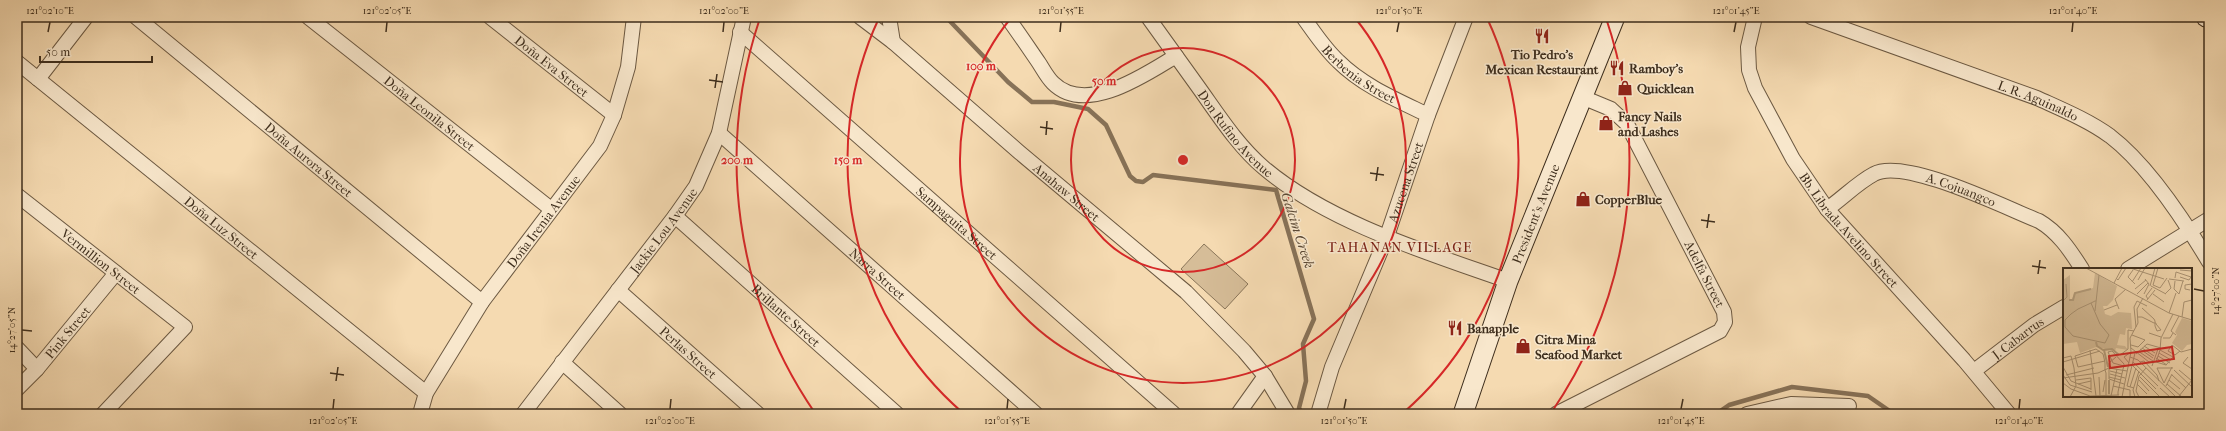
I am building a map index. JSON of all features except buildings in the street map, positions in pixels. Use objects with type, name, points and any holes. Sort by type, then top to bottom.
[{"type":"street","points":[[38,79],[86,17]]},
{"type":"street","name":"Doña Aurora Street","points":[[136,17],[482,302]]},
{"type":"street","name":"Doña Leonila Street","points":[[308,17],[551,208]]},
{"type":"street","name":"Doña Eva Street","points":[[490,17],[614,115]]},
{"type":"street","name":"Doña Irenia Avenue","points":[[420,414],[426,393],[482,302],[551,208],[600,146],[614,115],[628,67],[634,17]]},
{"type":"street","name":"Jackie Lou Avenue","points":[[523,414],[675,216],[696,186],[719,133],[744,17]]},
{"type":"street","name":"Anahaw Street","points":[[860,17],[893,42],[1019,152],[1186,292],[1244,350],[1265,376]]},
{"type":"street","points":[[889,17],[893,42]]},
{"type":"street","points":[[1007,17],[1053,83],[1064,90],[1079,94],[1104,93],[1129,84],[1176,56]]},
{"type":"street","name":"Don Rufino Avenue","points":[[1148,17],[1230,133],[1264,168],[1290,188],[1329,211],[1387,236],[1508,281]]},
{"type":"street","name":"Berbenia Street","points":[[1303,17],[1338,61],[1361,80],[1392,98],[1428,115]]},
{"type":"street","name":"Azucena Street","points":[[1318,414],[1332,366],[1387,236],[1428,115],[1466,17]]},
{"type":"street","name":"President's Avenue","points":[[1463,414],[1508,281],[1615,17]]},
{"type":"street","name":"Bb. Librada Avelino Street","points":[[1755,17],[1748,47],[1749,70],[1755,88],[1793,158],[1827,209],[1974,371],[2009,414]]},
{"type":"street","name":"L. R. Aguinaldo","points":[[1811,17],[2037,98],[2084,121],[2108,135],[2131,154],[2191,232],[2209,262]]},
{"type":"street","name":"Sampaguita Street","points":[[740,32],[1174,414]]},
{"type":"street","name":"Doña Luz Street","points":[[17,62],[426,393]]},
{"type":"street","name":"Adelfa Street","points":[[1556,414],[1720,331],[1725,322],[1724,312],[1627,124],[1611,109],[1582,96]]},
{"type":"street","name":"Narra Street","points":[[719,133],[1036,414]]},
{"type":"street","name":"A. Cojuangco","points":[[1827,209],[1874,173],[1893,169],[1922,174],[2038,221],[2051,228],[2070,250],[2081,268]]},
{"type":"street","name":"Vermillion Street","points":[[17,195],[185,327],[103,414]]},
{"type":"street","name":"Brillante Street","points":[[675,216],[897,414]]},
{"type":"street","points":[[2130,268],[2191,232],[2209,219]]},
{"type":"street","name":"Pink Street","points":[[17,348],[37,369],[116,273]]},
{"type":"street","name":"Perlas Street","points":[[618,290],[758,414]]},
{"type":"street","name":"J. Cabarrus","points":[[1974,371],[2034,325],[2063,308]]},
{"type":"street","points":[[562,362],[620,414]]},
{"type":"street","points":[[17,389],[37,369]]},
{"type":"street","points":[[1238,414],[1265,376],[1288,414]]},
{"type":"street","points":[[1747,414],[1791,404],[1849,406]]},
{"type":"shaded area","points":[[1204,244],[1248,284],[1225,309],[1181,269]]},
{"type":"waterway","name":"Galcim Creek","points":[[946,17],[1008,82],[1032,102],[1054,102],[1088,109],[1106,125],[1130,176],[1136,181],[1143,182],[1153,175],[1276,190],[1314,319],[1303,344],[1306,381],[1299,408],[1302,414]]},
{"type":"waterway","name":"Galcim Creek","points":[[1716,414],[1729,405],[1792,387],[1868,396],[1894,414]]},
{"type":"place","name":"Tio Pedro's Mexican Restaurant","points":[[1542,36]]},
{"type":"place","name":"Ramboy's","points":[[1617,68]]},
{"type":"place","name":"Quicklean","points":[[1625,88]]},
{"type":"place","name":"Fancy Nails and Lashes","points":[[1606,123]]},
{"type":"place","name":"CopperBlue","points":[[1583,199]]},
{"type":"place","name":"Banapple","points":[[1455,328]]},
{"type":"place","name":"Citra Mina Seafood Market","points":[[1523,346]]},
{"type":"district","name":"TAHANAN VILLAGE","points":[[1400,247]]}]
